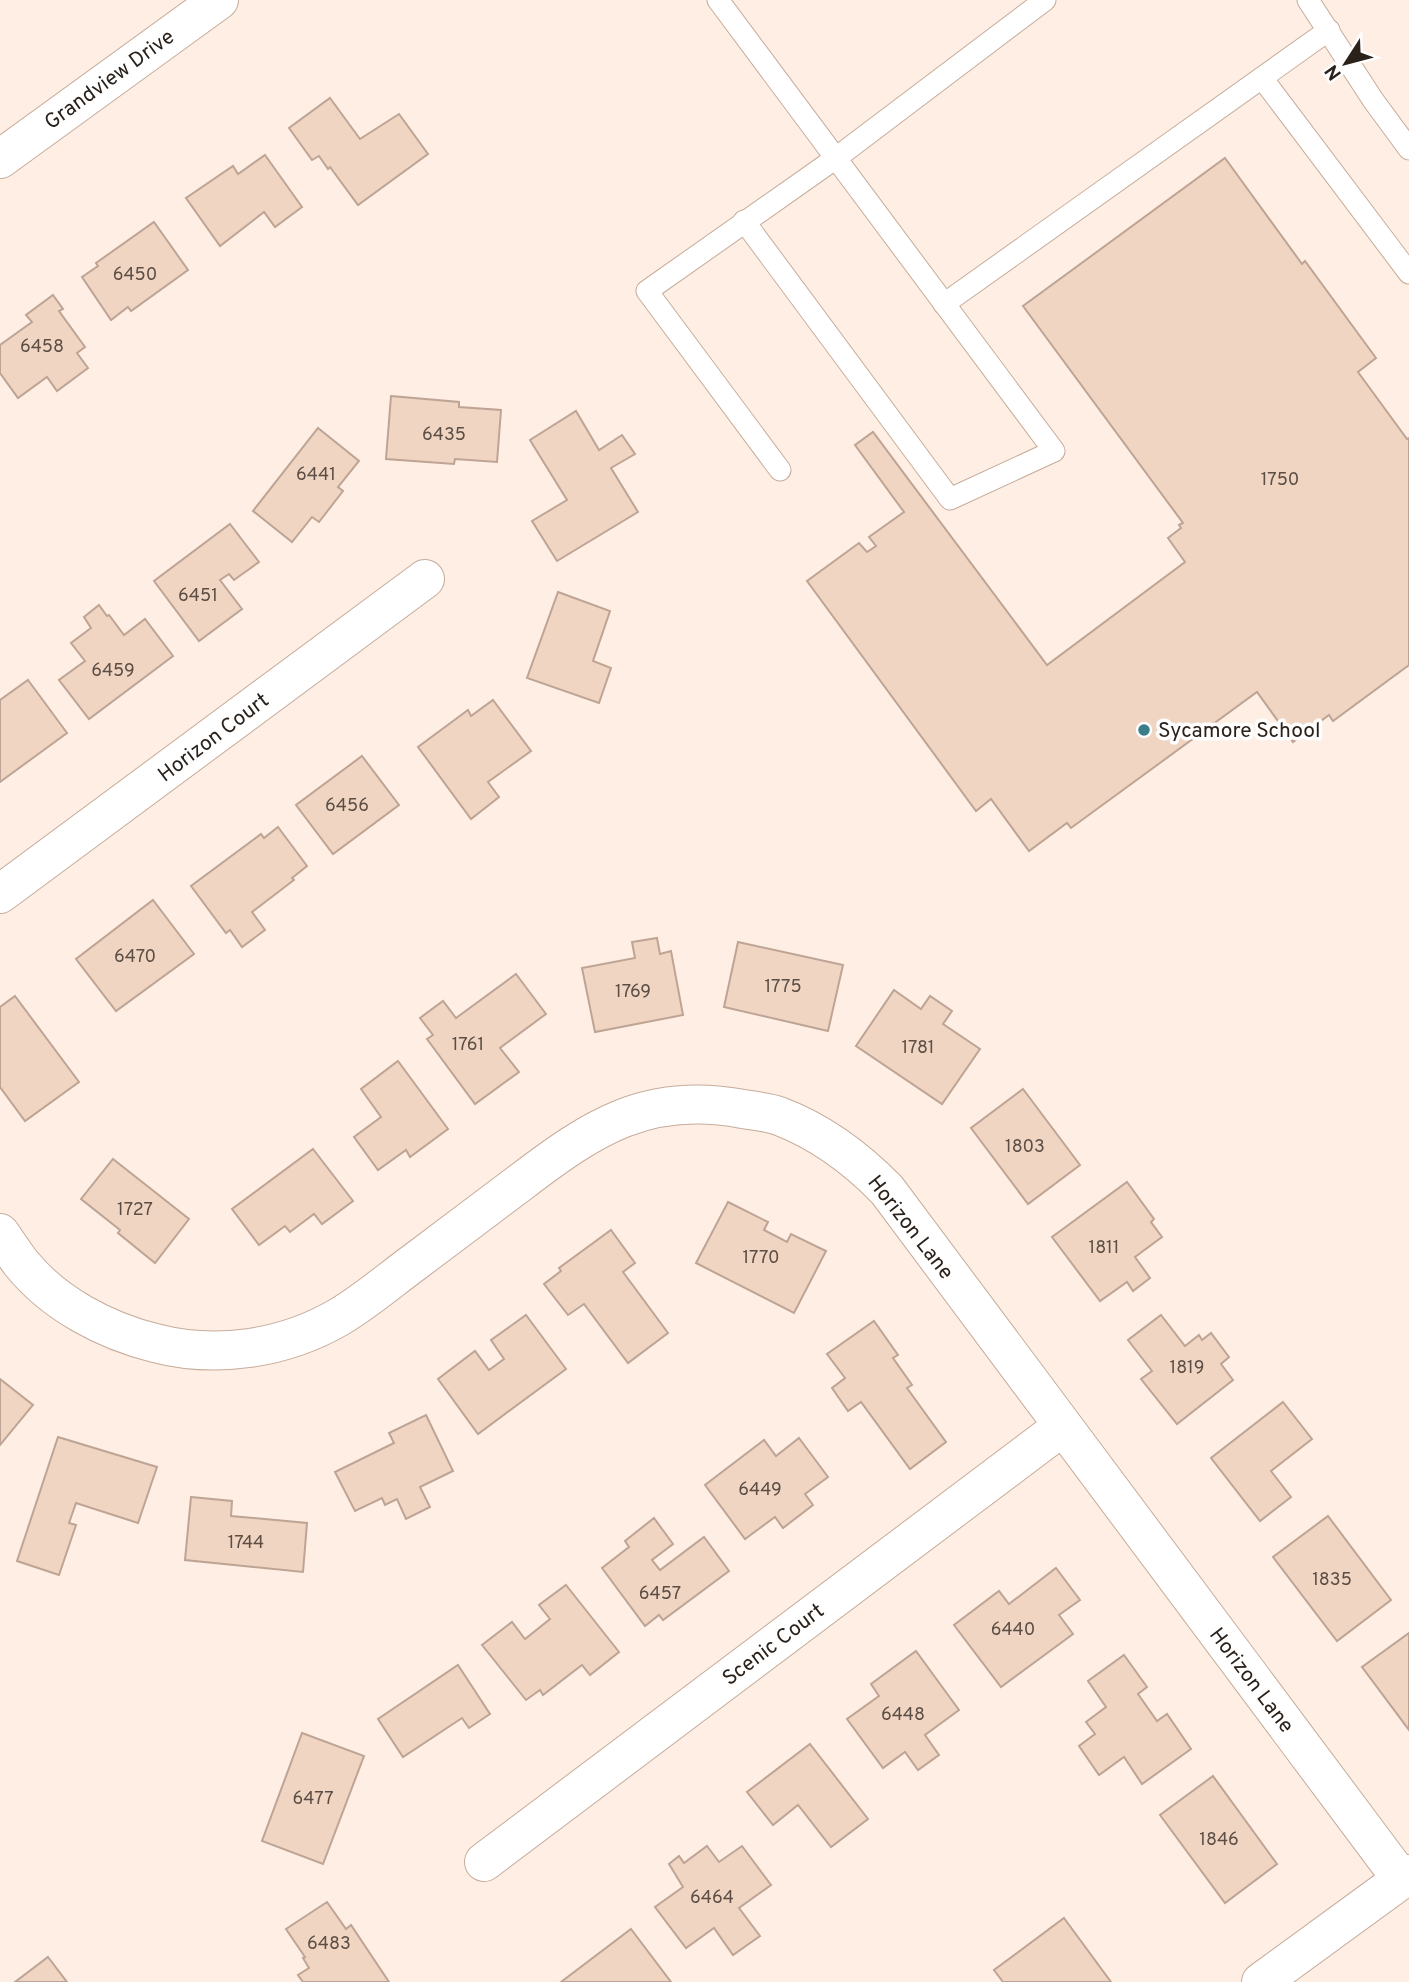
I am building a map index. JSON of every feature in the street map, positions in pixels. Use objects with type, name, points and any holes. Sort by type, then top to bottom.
[{"type":"street","name":"Grandview Drive","points":[[0,159],[219,0]]},
{"type":"street","name":"Horizon Court","points":[[0,894],[425,579]]},
{"type":"street","name":"Horizon Lane","points":[[0,1233],[22,1264],[45,1287],[85,1316],[130,1337],[178,1349],[244,1349],[275,1343],[307,1332],[351,1310],[569,1146],[612,1122],[679,1105],[728,1105],[778,1115],[823,1137],[863,1166],[887,1191],[1062,1427],[1405,1877]]},
{"type":"street","name":"Scenic Court","points":[[484,1862],[1062,1427]]},
{"type":"street","points":[[1261,1982],[1405,1877]]},
{"type":"lane","points":[[718,0],[1054,452],[950,499],[744,221]]},
{"type":"lane","points":[[780,470],[647,291],[836,158],[1045,0]]},
{"type":"lane","points":[[1308,0],[1373,100],[1409,149]]},
{"type":"lane","points":[[944,304],[1329,30]]},
{"type":"lane","points":[[1262,78],[1409,273]]},
{"type":"building","points":[[330,98],[360,139],[399,114],[428,154],[358,205],[330,167],[328,169],[319,156],[312,160],[289,128]]},
{"type":"building","points":[[265,155],[302,207],[275,227],[264,212],[220,246],[186,198],[233,166],[238,174]]},
{"type":"building","points":[[1225,158],[1302,264],[1305,261],[1376,358],[1358,372],[1407,439],[1409,438],[1409,665],[1333,721],[1329,715],[1293,742],[1257,692],[1071,828],[1067,823],[1029,851],[991,799],[976,811],[807,581],[859,543],[867,552],[876,546],[869,537],[904,512],[855,445],[873,432],[1047,665],[1185,562],[1168,538],[1181,528],[1179,525],[1183,523],[1023,306]]},
{"type":"building","points":[[154,222],[188,270],[131,311],[128,307],[111,320],[82,277],[98,266],[96,263]]},
{"type":"building","points":[[53,295],[63,309],[59,311],[85,347],[77,353],[88,368],[57,391],[47,377],[18,398],[0,373],[0,345],[32,322],[26,315]]},
{"type":"building","points":[[391,396],[459,402],[459,407],[501,410],[497,462],[455,459],[454,464],[386,459]]},
{"type":"building","points":[[576,411],[599,450],[622,435],[635,454],[611,468],[638,512],[557,561],[532,521],[567,500],[530,440]]},
{"type":"building","points":[[318,428],[359,461],[338,487],[343,491],[319,522],[312,517],[292,542],[253,511]]},
{"type":"building","points":[[230,524],[259,562],[234,580],[229,574],[220,580],[242,609],[199,641],[154,581]]},
{"type":"building","points":[[558,592],[610,611],[593,661],[611,668],[599,703],[527,678]]},
{"type":"building","points":[[99,605],[124,635],[145,619],[173,656],[89,719],[59,680],[85,661],[71,643],[91,628],[84,617]]},
{"type":"building","points":[[28,680],[67,733],[0,782],[0,700]]},
{"type":"building","points":[[493,700],[531,751],[488,782],[499,797],[471,819],[418,747],[468,710],[471,716]]},
{"type":"building","points":[[362,756],[399,805],[333,854],[296,805]]},
{"type":"building","points":[[278,827],[307,866],[292,878],[294,880],[252,912],[265,930],[242,947],[230,930],[226,933],[191,886],[261,834],[264,838]]},
{"type":"building","points":[[153,900],[194,954],[116,1011],[76,959]]},
{"type":"building","points":[[657,938],[660,954],[671,951],[683,1015],[595,1032],[582,968],[635,958],[632,942]]},
{"type":"building","points":[[738,942],[843,965],[828,1031],[724,1007]]},
{"type":"building","points":[[516,974],[546,1014],[500,1048],[519,1072],[475,1104],[427,1039],[433,1035],[420,1018],[443,1001],[456,1018]]},
{"type":"building","points":[[894,990],[921,1009],[930,996],[952,1011],[943,1024],[980,1049],[942,1104],[856,1046]]},
{"type":"building","points":[[15,996],[79,1082],[25,1121],[0,1087],[0,1007]]},
{"type":"building","points":[[398,1061],[448,1129],[410,1157],[406,1150],[378,1170],[354,1137],[381,1117],[361,1089]]},
{"type":"building","points":[[1023,1089],[1080,1165],[1028,1204],[971,1128]]},
{"type":"building","points":[[313,1149],[353,1201],[322,1224],[314,1214],[290,1232],[285,1226],[259,1245],[232,1209]]},
{"type":"building","points":[[113,1159],[189,1219],[155,1263],[81,1199]]},
{"type":"building","points":[[1127,1182],[1154,1219],[1151,1222],[1162,1237],[1135,1257],[1150,1278],[1133,1291],[1127,1282],[1100,1301],[1052,1237]]},
{"type":"building","points":[[728,1202],[768,1222],[764,1230],[787,1242],[791,1234],[826,1251],[794,1313],[696,1263]]},
{"type":"building","points":[[611,1230],[635,1263],[623,1272],[668,1333],[628,1363],[584,1304],[568,1315],[544,1284],[561,1271],[559,1268]]},
{"type":"building","points":[[526,1315],[566,1369],[478,1434],[438,1379],[475,1351],[489,1370],[504,1359],[491,1340]]},
{"type":"building","points":[[1161,1315],[1185,1346],[1199,1335],[1202,1340],[1211,1333],[1229,1357],[1221,1364],[1233,1380],[1177,1424],[1141,1379],[1152,1371],[1128,1340]]},
{"type":"building","points":[[874,1321],[898,1355],[893,1358],[912,1385],[907,1388],[946,1442],[910,1469],[861,1402],[848,1411],[832,1388],[845,1378],[827,1354]]},
{"type":"building","points":[[0,1379],[33,1405],[0,1445]]},
{"type":"building","points":[[1283,1402],[1312,1439],[1271,1471],[1291,1497],[1260,1521],[1211,1458]]},
{"type":"building","points":[[426,1415],[453,1471],[420,1487],[430,1507],[406,1519],[397,1499],[385,1505],[382,1498],[355,1511],[335,1472],[394,1443],[389,1433]]},
{"type":"building","points":[[58,1437],[157,1467],[138,1523],[76,1503],[69,1523],[76,1525],[59,1575],[17,1561]]},
{"type":"building","points":[[799,1438],[828,1477],[805,1494],[813,1505],[783,1528],[775,1517],[745,1539],[705,1485],[764,1440],[776,1456]]},
{"type":"building","points":[[191,1497],[232,1501],[231,1516],[307,1523],[303,1572],[185,1560]]},
{"type":"building","points":[[1328,1516],[1391,1600],[1337,1641],[1273,1557]]},
{"type":"building","points":[[654,1518],[673,1544],[652,1560],[660,1570],[704,1537],[729,1571],[663,1620],[659,1615],[645,1626],[602,1568],[629,1547],[625,1541]]},
{"type":"building","points":[[1056,1568],[1080,1600],[1059,1615],[1073,1634],[1001,1687],[954,1625],[999,1591],[1009,1604]]},
{"type":"building","points":[[566,1585],[619,1652],[590,1675],[582,1665],[543,1695],[540,1690],[526,1700],[482,1645],[512,1622],[525,1639],[550,1619],[539,1605]]},
{"type":"building","points":[[1409,1633],[1409,1730],[1362,1667]]},
{"type":"building","points":[[916,1651],[959,1710],[925,1735],[939,1755],[918,1770],[905,1752],[883,1768],[847,1719],[879,1696],[871,1684]]},
{"type":"building","points":[[1124,1655],[1147,1687],[1138,1694],[1157,1721],[1167,1714],[1191,1749],[1142,1784],[1124,1757],[1099,1775],[1079,1746],[1095,1734],[1086,1722],[1106,1707],[1088,1681]]},
{"type":"building","points":[[458,1665],[490,1714],[469,1728],[462,1718],[403,1757],[378,1719]]},
{"type":"building","points":[[302,1733],[364,1756],[323,1864],[262,1841]]},
{"type":"building","points":[[810,1744],[868,1819],[831,1847],[798,1805],[773,1825],[747,1792]]},
{"type":"building","points":[[1213,1776],[1277,1864],[1225,1903],[1160,1815]]},
{"type":"building","points":[[707,1846],[719,1862],[742,1846],[771,1885],[739,1908],[760,1936],[733,1955],[714,1928],[686,1948],[655,1907],[683,1887],[669,1864],[679,1856],[684,1863]]},
{"type":"building","points":[[327,1902],[346,1929],[351,1925],[389,1982],[303,1982],[298,1975],[309,1968],[303,1958],[305,1957],[286,1929]]},
{"type":"building","points":[[1064,1918],[1111,1982],[1003,1982],[994,1970]]},
{"type":"building","points":[[631,1929],[671,1982],[561,1982]]},
{"type":"building","points":[[48,1957],[67,1982],[15,1982]]},
{"type":"place","name":"Sycamore School","points":[[1144,730]]}]
